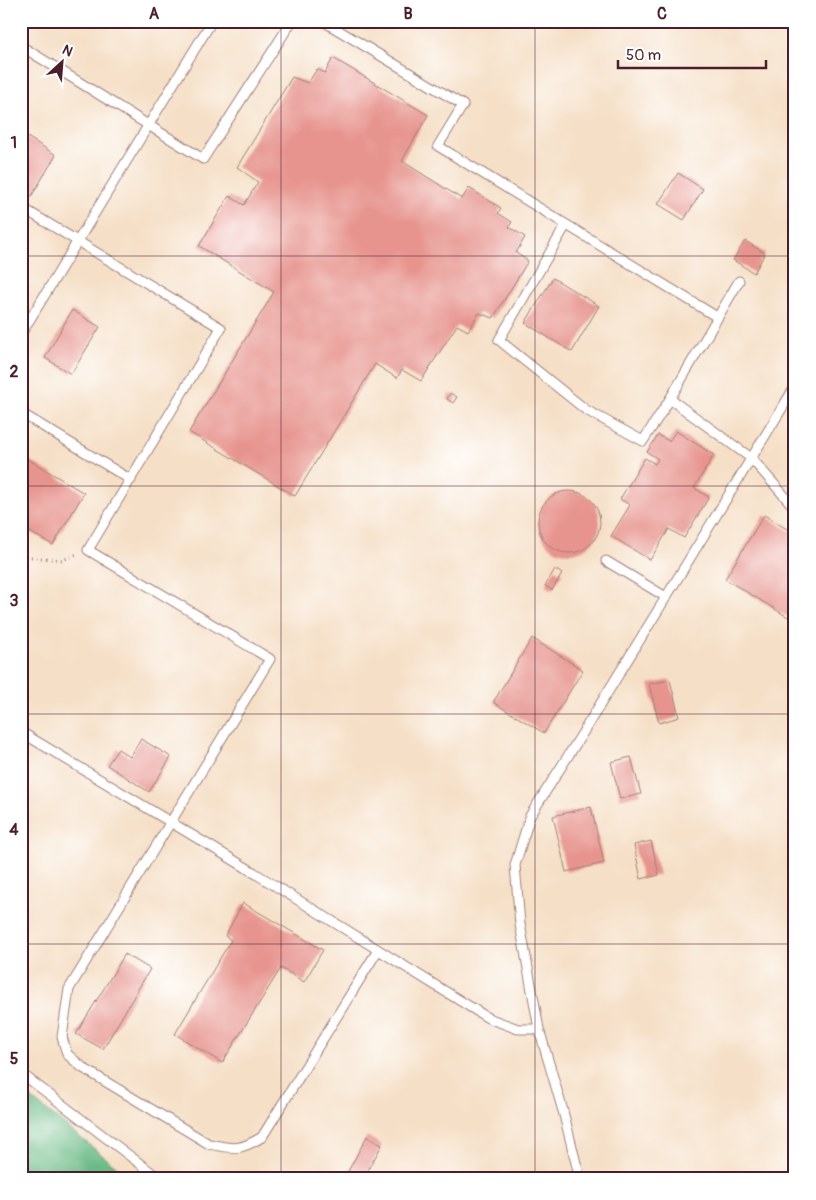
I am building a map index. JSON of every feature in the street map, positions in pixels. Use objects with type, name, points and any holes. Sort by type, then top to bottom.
[{"type":"lane","points":[[21,334],[212,21]]},
{"type":"lane","points":[[21,46],[203,159],[292,21]]},
{"type":"lane","points":[[323,21],[463,105],[438,146],[717,317]]},
{"type":"lane","points":[[21,207],[221,328],[88,550],[270,659],[69,989],[62,1036],[67,1054],[83,1068],[209,1144],[232,1149],[248,1146],[262,1137],[378,950]]},
{"type":"lane","points":[[566,225],[500,340],[586,410],[643,441],[670,399],[739,281]]},
{"type":"lane","points":[[580,1179],[539,1028],[520,924],[515,865],[530,816],[795,387]]},
{"type":"lane","points":[[670,399],[751,458],[795,508]]},
{"type":"lane","points":[[21,413],[131,480]]},
{"type":"lane","points":[[606,561],[666,597]]},
{"type":"lane","points":[[21,732],[171,822],[488,1018],[518,1029],[539,1028]]},
{"type":"lane","points":[[21,1073],[160,1179]]},
{"type":"path","points":[[21,556],[63,560],[88,550]]},
{"type":"green space","points":[[21,1090],[132,1179],[21,1179]]},
{"type":"building","points":[[333,58],[428,115],[402,161],[462,199],[469,188],[501,208],[498,213],[512,222],[509,227],[525,237],[516,253],[528,261],[493,318],[479,313],[468,331],[457,325],[421,381],[402,370],[397,378],[375,364],[295,496],[189,432],[274,292],[199,246],[229,196],[244,205],[258,182],[237,167],[292,77],[308,83],[317,69],[325,73]]},
{"type":"building","points":[[21,133],[56,155],[31,197],[21,191]]},
{"type":"building","points":[[678,173],[703,189],[684,220],[658,204]]},
{"type":"building","points":[[745,241],[765,253],[754,273],[733,260]]},
{"type":"building","points":[[553,278],[599,306],[572,352],[525,323]]},
{"type":"building","points":[[72,310],[100,327],[71,374],[45,358]]},
{"type":"building","points":[[450,393],[457,397],[453,403],[447,399]]},
{"type":"building","points":[[676,431],[714,455],[694,488],[709,497],[684,538],[669,529],[650,560],[611,536],[630,505],[620,499],[645,458],[655,464],[658,459],[647,452],[658,435],[669,441]]},
{"type":"building","points":[[21,455],[84,493],[53,545],[21,527]]},
{"type":"building","points":[[569,491],[586,496],[591,500],[595,505],[600,522],[595,539],[591,544],[586,548],[569,553],[552,548],[547,544],[543,539],[538,522],[543,505],[547,500],[552,496]]},
{"type":"building","points":[[764,515],[795,534],[795,606],[788,617],[725,579]]},
{"type":"building","points":[[555,569],[562,574],[552,590],[545,586]]},
{"type":"building","points":[[532,638],[583,670],[544,733],[494,703]]},
{"type":"building","points":[[670,680],[679,717],[659,723],[649,684]]},
{"type":"building","points":[[141,739],[171,757],[149,792],[107,765],[118,749],[130,757]]},
{"type":"building","points":[[631,757],[641,794],[620,799],[611,762]]},
{"type":"building","points":[[591,807],[604,863],[566,872],[553,816]]},
{"type":"building","points":[[651,841],[659,875],[641,879],[634,845]]},
{"type":"building","points":[[243,903],[323,950],[304,982],[281,968],[222,1063],[175,1034],[231,940],[225,936]]},
{"type":"building","points":[[125,954],[150,969],[103,1049],[76,1034]]},
{"type":"building","points":[[367,1136],[382,1145],[363,1179],[344,1179]]}]
